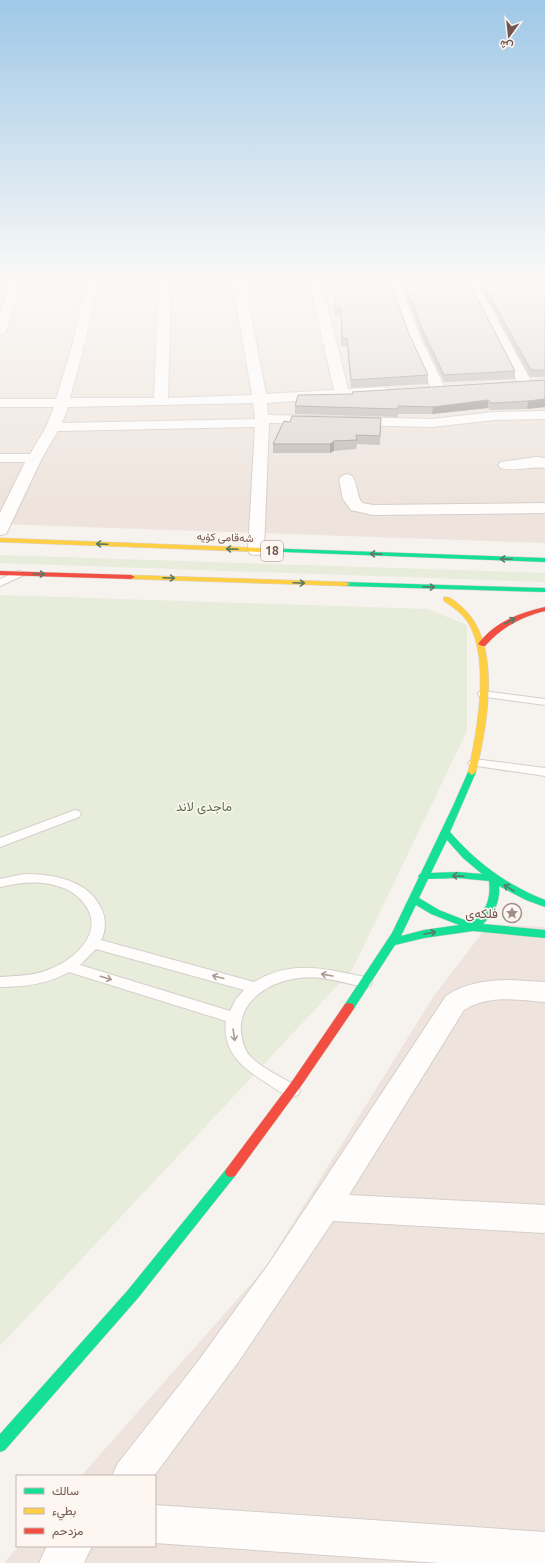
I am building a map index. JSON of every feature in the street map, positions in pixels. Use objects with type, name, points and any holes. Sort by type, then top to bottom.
[{"type":"main road","name":"شەقامی کۆیە","points":[[0,540],[528,560],[545,559]]},
{"type":"main road","points":[[0,573],[545,590]]},
{"type":"main road","points":[[339,584],[427,596]]},
{"type":"main road","points":[[0,1445],[52,1389],[142,1285],[218,1191],[292,1091],[392,942],[458,808],[474,763],[480,739],[483,716],[482,644],[476,628],[471,620],[460,609],[443,598],[461,600]]},
{"type":"main road","points":[[523,604],[545,607]]},
{"type":"main road","points":[[482,644],[498,627],[524,614],[545,607]]},
{"type":"main road","points":[[445,832],[471,862],[483,872],[520,894],[545,904]]},
{"type":"main road","points":[[424,876],[493,878]]},
{"type":"main road","points":[[473,928],[484,920],[492,910],[496,900],[496,889],[493,878]]},
{"type":"main road","points":[[413,899],[435,912],[473,928]]},
{"type":"main road","points":[[392,942],[429,933],[473,928],[545,934]]},
{"type":"street","points":[[0,530],[53,427],[62,403],[75,357]]},
{"type":"street","points":[[161,402],[163,357]]},
{"type":"street","points":[[252,357],[260,399],[262,421],[256,550]]},
{"type":"street","points":[[333,357],[342,394]]},
{"type":"street","points":[[423,357],[438,388]]},
{"type":"street","points":[[509,384],[531,383],[515,357]]},
{"type":"street","points":[[422,389],[454,387]]},
{"type":"street","points":[[0,403],[161,402],[260,399],[398,390]]},
{"type":"street","points":[[53,427],[262,421],[432,423],[494,416],[545,415]]},
{"type":"street","points":[[0,458],[36,458]]},
{"type":"street","points":[[506,465],[536,462],[545,463]]},
{"type":"street","points":[[347,479],[351,498],[357,507],[373,510],[545,508]]},
{"type":"street","points":[[132,1475],[167,1431],[229,1348],[324,1207],[456,1003],[469,994],[487,990],[545,992]]},
{"type":"street","points":[[324,1207],[545,1219]]},
{"type":"street","points":[[156,1524],[545,1551]]},
{"type":"street","points":[[58,1563],[72,1547]]},
{"type":"lane","points":[[0,583],[19,574]]},
{"type":"lane","points":[[483,694],[545,702]]},
{"type":"lane","points":[[474,763],[545,772]]},
{"type":"lane","points":[[0,843],[75,814]]},
{"type":"lane","points":[[0,883],[34,878],[49,879],[70,885],[87,896],[96,911],[98,928],[93,943],[82,956],[69,967],[47,977],[22,982],[0,982]]},
{"type":"lane","points":[[93,943],[256,988]]},
{"type":"lane","points":[[69,967],[234,1018]]},
{"type":"lane","points":[[292,1091],[245,1060],[236,1046],[233,1032],[234,1018],[238,1007],[246,996],[256,988],[272,979],[291,973],[311,972],[365,982]]},
{"type":"shaded area","points":[[0,357],[545,357],[545,543],[0,524]]},
{"type":"shaded area","points":[[489,924],[545,927],[545,1563],[4,1563],[18,1547],[156,1547],[156,1475],[82,1475],[265,1268],[433,997]]},
{"type":"green space","points":[[0,555],[545,573],[545,582],[0,563]]},
{"type":"green space","name":"ماجدی لاند","points":[[0,595],[427,609],[467,625],[467,731],[352,970],[0,1346]]},
{"type":"building","points":[[349,357],[420,357],[428,375],[351,380]]},
{"type":"building","points":[[435,357],[508,357],[515,371],[444,375]]},
{"type":"building","points":[[524,357],[545,357],[545,370],[531,370]]},
{"type":"building","points":[[545,380],[545,399],[528,401],[491,403],[488,400],[433,407],[398,406],[398,409],[295,406],[298,395],[353,394],[352,392]]},
{"type":"building","points":[[292,416],[381,418],[380,436],[356,435],[357,440],[334,441],[330,444],[273,444],[284,421],[290,422]]},
{"type":"traffic: fast","points":[[261,550],[545,560]]},
{"type":"traffic: fast","points":[[346,584],[545,590]]},
{"type":"traffic: fast","points":[[349,1007],[397,934],[458,806],[472,772]]},
{"type":"traffic: fast","points":[[445,832],[478,866],[502,884],[545,904]]},
{"type":"traffic: fast","points":[[413,899],[435,912],[473,927],[485,917],[494,901],[495,894],[493,878],[458,875],[423,876]]},
{"type":"traffic: fast","points":[[392,942],[424,934],[473,927],[545,934]]},
{"type":"traffic: fast","points":[[0,1445],[133,1294],[231,1172]]},
{"type":"traffic: slow","points":[[0,540],[261,550]]},
{"type":"traffic: slow","points":[[131,577],[346,584]]},
{"type":"traffic: slow","points":[[447,599],[462,610],[473,624],[479,638],[483,656],[484,676],[482,719],[472,772]]},
{"type":"traffic: jam","points":[[0,573],[131,577]]},
{"type":"traffic: jam","points":[[482,644],[503,625],[510,621],[545,609]]},
{"type":"traffic: jam","points":[[231,1172],[297,1083],[349,1007]]},
{"type":"place","name":"فلکەی","points":[[512,913]]}]
